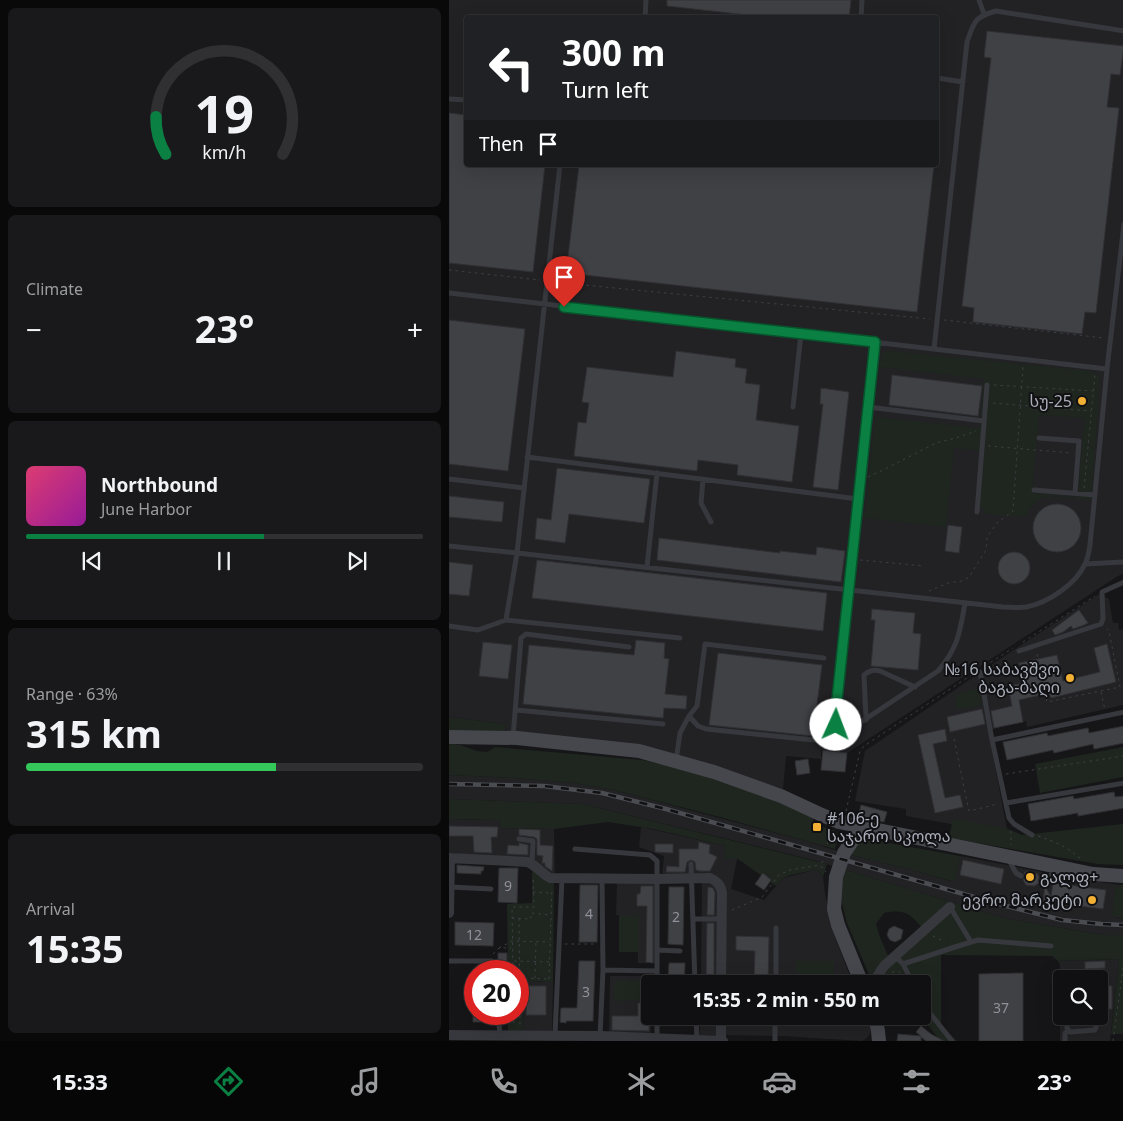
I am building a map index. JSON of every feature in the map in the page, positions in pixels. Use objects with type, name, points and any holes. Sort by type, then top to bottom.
[{"type":"main road","points":[[449,737],[513,738],[639,751],[714,772],[781,796],[839,822],[1089,873],[1123,876]]},
{"type":"main road","points":[[858,975],[838,925],[834,909],[836,877],[839,868],[845,853],[862,826]]},
{"type":"main road","points":[[877,1025],[879,1041]]},
{"type":"street","points":[[449,913],[449,858],[528,862],[535,865],[547,876],[557,878],[710,878],[720,885],[722,892],[721,975]]},
{"type":"street","points":[[878,975],[884,966],[899,960],[923,931],[950,908]]},
{"type":"street","points":[[449,1035],[486,1038],[500,1035],[555,1035],[722,1041],[721,1025]]},
{"type":"lane","points":[[645,15],[646,0]]},
{"type":"lane","points":[[861,15],[862,0]]},
{"type":"lane","points":[[979,0],[984,14]]},
{"type":"lane","points":[[934,349],[967,42],[974,22],[984,14],[996,11],[1123,31]]},
{"type":"lane","points":[[939,78],[963,82]]},
{"type":"lane","points":[[449,99],[464,100]]},
{"type":"lane","points":[[506,620],[517,553],[560,167]]},
{"type":"lane","points":[[449,546],[1003,607],[1025,608],[1041,603],[1061,591],[1077,577],[1085,564],[1090,545],[1123,224]]},
{"type":"lane","points":[[449,293],[1107,369]]},
{"type":"lane","points":[[793,407],[801,334]]},
{"type":"lane","points":[[875,342],[835,719],[836,725],[840,729],[852,728],[938,671],[948,660],[955,648],[965,603]]},
{"type":"lane","points":[[977,512],[987,385]]},
{"type":"lane","points":[[868,407],[985,421]]},
{"type":"lane","points":[[1039,438],[1079,441],[1075,493]]},
{"type":"lane","points":[[527,457],[858,499]]},
{"type":"lane","points":[[647,567],[657,473]]},
{"type":"lane","points":[[449,479],[524,488]]},
{"type":"lane","points":[[703,479],[701,503],[711,522]]},
{"type":"lane","points":[[1035,490],[1095,495]]},
{"type":"lane","points":[[1085,564],[1123,562]]},
{"type":"lane","points":[[1017,649],[1035,646],[1101,624],[1103,619],[1102,592],[1123,582]]},
{"type":"lane","points":[[449,626],[478,630],[506,620],[680,638]]},
{"type":"lane","points":[[513,738],[521,638],[526,634],[629,647]]},
{"type":"lane","points":[[675,761],[680,733],[697,706],[705,644],[824,658]]},
{"type":"lane","points":[[866,720],[864,675],[868,672],[875,669],[880,670],[915,686]]},
{"type":"lane","points":[[979,671],[1009,818],[1014,824],[1032,835]]},
{"type":"lane","points":[[515,710],[663,724]]},
{"type":"lane","points":[[992,740],[1123,712]]},
{"type":"lane","points":[[689,716],[698,726],[706,729],[814,740]]},
{"type":"lane","points":[[1006,803],[1123,782]]},
{"type":"lane","points":[[519,840],[533,841],[532,864]]},
{"type":"lane","points":[[575,849],[650,855],[657,861],[657,975]]},
{"type":"lane","points":[[1008,856],[1016,873],[1021,876]]},
{"type":"lane","points":[[691,864],[695,975]]},
{"type":"lane","points":[[1042,880],[1061,867]]},
{"type":"lane","points":[[555,1035],[559,944],[557,878]]},
{"type":"lane","points":[[600,1036],[603,970],[602,878]]},
{"type":"lane","points":[[450,887],[491,889]]},
{"type":"lane","points":[[950,908],[971,942]]},
{"type":"lane","points":[[693,919],[722,916]]},
{"type":"lane","points":[[776,928],[776,975]]},
{"type":"lane","points":[[908,974],[899,960],[978,940],[1051,946]]},
{"type":"lane","points":[[657,950],[680,950]]},
{"type":"lane","points":[[449,960],[464,960]]},
{"type":"lane","points":[[603,970],[657,970]]},
{"type":"lane","points":[[931,1015],[952,1041]]},
{"type":"lane","points":[[500,1025],[500,1035]]},
{"type":"lane","points":[[657,1025],[657,1038]]},
{"type":"lane","points":[[697,1025],[697,1040]]},
{"type":"lane","points":[[775,1025],[775,1041]]},
{"type":"lane","points":[[1065,1041],[1065,1033],[1068,1031],[1067,1025]]},
{"type":"lane","points":[[1068,1031],[1095,1030],[1096,1025]]},
{"type":"path","points":[[449,270],[1110,339]]},
{"type":"path","points":[[922,598],[930,591],[969,577],[986,550],[987,537],[997,523],[1013,512],[1024,359]]},
{"type":"path","points":[[1083,494],[1096,367]]},
{"type":"path","points":[[987,385],[1093,391]]},
{"type":"path","points":[[986,402],[1091,411]]},
{"type":"path","points":[[860,480],[936,442],[984,429]]},
{"type":"path","points":[[983,446],[1078,454]]},
{"type":"path","points":[[852,560],[924,566]]},
{"type":"path","points":[[1024,641],[1102,592]]},
{"type":"path","points":[[1035,646],[1047,702],[1120,687],[1109,631],[1101,624]]},
{"type":"path","points":[[827,844],[830,833],[846,810],[861,750],[864,746],[979,671],[1017,649]]},
{"type":"path","points":[[1101,691],[1106,715]]},
{"type":"path","points":[[954,738],[969,811],[1006,803]]},
{"type":"path","points":[[1000,775],[1123,756]]},
{"type":"path","points":[[1008,856],[1012,838],[1009,818]]},
{"type":"path","points":[[1032,835],[1055,841],[1073,852],[1082,860],[1089,873]]},
{"type":"path","points":[[512,918],[531,919],[531,907],[534,907],[532,864]]},
{"type":"path","points":[[722,916],[762,897],[779,875],[791,870],[819,865]]},
{"type":"path","points":[[529,979],[549,979],[552,893],[557,878]]},
{"type":"path","points":[[533,892],[552,893]]},
{"type":"path","points":[[512,960],[511,907],[531,907]]},
{"type":"path","points":[[531,913],[551,915]]},
{"type":"path","points":[[519,918],[519,960]]},
{"type":"path","points":[[923,931],[955,946]]},
{"type":"path","points":[[486,960],[499,948],[512,941],[550,942]]},
{"type":"path","points":[[535,979],[536,942]]},
{"type":"path","points":[[559,944],[602,945]]},
{"type":"path","points":[[499,948],[512,948]]},
{"type":"path","points":[[1113,1041],[1123,961]]},
{"type":"path","points":[[529,962],[558,962]]},
{"type":"path","points":[[881,975],[896,971],[908,974]]},
{"type":"shaded area","points":[[449,0],[1123,0],[1123,574],[847,753],[821,750],[821,759],[786,756],[783,789],[696,761],[505,734],[506,724],[449,717]]},
{"type":"shaded area","points":[[890,351],[1090,371],[1098,375],[1100,379],[1091,501],[1050,497],[1035,502],[1025,517],[986,514],[980,506],[985,451],[954,448],[946,527],[864,518],[875,417],[979,428],[984,379],[879,367],[881,355],[884,352]],"holes":[[[1039,415],[1084,418],[1078,497],[1032,493]]]},
{"type":"shaded area","points":[[1099,594],[1109,599],[1113,623],[1118,623],[1119,630],[1123,629],[1123,705],[1027,727],[1026,721],[988,730],[1007,829],[991,831],[906,816],[906,809],[855,801],[865,751]]},
{"type":"shaded area","points":[[978,688],[982,705],[957,710],[954,695]]},
{"type":"shaded area","points":[[449,717],[506,724],[505,734],[449,731]]},
{"type":"shaded area","points":[[449,744],[487,752],[495,747],[642,760],[665,765],[716,779],[811,814],[815,824],[835,831],[838,837],[835,849],[614,790],[574,783],[449,775]]},
{"type":"shaded area","points":[[1123,747],[1123,777],[1040,793],[1035,764]]},
{"type":"shaded area","points":[[449,775],[574,783],[614,790],[954,882],[960,856],[1120,885],[1115,889],[1117,918],[1123,919],[1123,935],[1103,935],[1008,919],[813,860],[583,804],[449,799]]},
{"type":"shaded area","points":[[449,799],[583,804],[827,864],[823,877],[820,871],[815,870],[783,878],[776,886],[738,859],[724,858],[726,846],[653,829],[608,822],[554,829],[500,828],[499,820],[449,819]]},
{"type":"shaded area","points":[[953,818],[1008,829],[1022,835],[1123,824],[1123,865],[1098,864],[949,838]]},
{"type":"shaded area","points":[[449,819],[499,820],[500,828],[554,829],[555,876],[536,864],[449,856]]},
{"type":"shaded area","points":[[641,827],[726,846],[737,859],[731,889],[764,900],[783,878],[815,870],[820,871],[823,877],[833,932],[850,975],[725,975],[727,891],[723,881],[718,877],[662,877],[664,856],[639,847]]},
{"type":"shaded area","points":[[865,841],[878,841],[960,856],[955,882],[847,854],[856,844]]},
{"type":"shaded area","points":[[532,867],[554,880],[553,982],[529,981],[529,960],[508,960],[507,904],[532,903]]},
{"type":"shaded area","points":[[843,869],[1008,919],[1103,935],[1123,935],[1123,1034],[1111,1034],[1119,959],[1058,961],[1052,956],[941,955],[941,1025],[957,1041],[939,1041],[928,1025],[931,1025],[931,975],[880,975],[926,932],[904,913],[884,913],[876,924],[889,958],[874,975],[869,975],[847,923],[841,899]]},
{"type":"shaded area","points":[[617,881],[656,881],[656,963],[638,963],[638,915],[616,915]]},
{"type":"shaded area","points":[[702,881],[710,883],[719,889],[718,975],[701,975]]},
{"type":"shaded area","points":[[1123,885],[1123,919],[1112,916],[1115,889]]},
{"type":"shaded area","points":[[619,915],[639,915],[639,952],[619,952]]},
{"type":"shaded area","points":[[1119,959],[1110,1041],[1060,1041],[1060,1025],[1108,1025],[1108,970],[1060,970],[1058,961]]},
{"type":"shaded area","points":[[796,961],[834,961],[834,975],[796,975]]},
{"type":"shaded area","points":[[610,976],[641,976],[641,1025],[651,1025],[651,1035],[609,1034]]},
{"type":"shaded area","points":[[529,981],[553,982],[552,1034],[523,1032],[523,1025],[529,1025]]},
{"type":"shaded area","points":[[614,981],[641,981],[641,1000],[614,1001]]},
{"type":"shaded area","points":[[508,1025],[523,1025],[523,1032],[508,1033]]},
{"type":"shaded area","points":[[700,1025],[718,1025],[718,1036],[700,1035]]},
{"type":"shaded area","points":[[724,1025],[870,1025],[871,1027],[870,1034],[862,1041],[783,1036],[723,1035]]},
{"type":"building","points":[[667,0],[851,0],[849,15],[747,15],[667,6]]},
{"type":"building","points":[[987,31],[1124,46],[1120,75],[1111,74],[1107,107],[1119,108],[1096,313],[1085,312],[1082,334],[973,322],[974,308],[962,306],[991,58],[984,57]]},
{"type":"building","points":[[449,113],[464,115],[464,167],[545,167],[533,272],[449,263]]},
{"type":"building","points":[[579,167],[934,167],[917,312],[566,273]]},
{"type":"building","points":[[449,320],[525,329],[508,471],[449,464]]},
{"type":"building","points":[[676,351],[736,359],[735,367],[747,369],[745,383],[760,385],[756,420],[799,426],[792,482],[737,475],[738,465],[698,460],[697,471],[574,456],[578,422],[586,423],[589,403],[582,402],[587,367],[673,377]]},
{"type":"building","points":[[892,375],[982,386],[978,416],[889,405]]},
{"type":"building","points":[[821,388],[849,392],[838,490],[813,487],[823,404],[820,404]]},
{"type":"building","points":[[557,468],[650,479],[644,523],[569,514],[565,543],[535,539],[537,518],[551,520]]},
{"type":"building","points":[[449,496],[504,502],[502,522],[449,517]]},
{"type":"building","points":[[1052,504],[1062,504],[1071,508],[1077,514],[1080,519],[1080,537],[1071,548],[1062,552],[1052,552],[1043,548],[1037,542],[1033,533],[1033,523],[1037,514],[1043,508]]},
{"type":"building","points":[[948,525],[962,527],[959,553],[945,551]]},
{"type":"building","points":[[659,538],[780,553],[780,551],[816,555],[817,547],[845,551],[841,582],[657,560]]},
{"type":"building","points":[[1014,552],[1025,557],[1030,568],[1025,579],[1014,584],[1003,579],[998,568],[1003,557]]},
{"type":"building","points":[[537,560],[827,593],[823,631],[532,598]]},
{"type":"building","points":[[449,562],[473,565],[469,596],[449,594]]},
{"type":"building","points":[[872,609],[915,613],[913,633],[921,634],[918,670],[871,666],[875,620],[871,620]]},
{"type":"building","points":[[1079,610],[1088,623],[1073,629],[1071,626],[1055,635],[1052,630]]},
{"type":"building","points":[[636,640],[665,643],[664,658],[669,659],[665,694],[687,696],[686,709],[664,708],[663,718],[523,704],[529,645],[634,655]]},
{"type":"building","points":[[483,642],[512,645],[508,679],[479,676]]},
{"type":"building","points":[[1107,644],[1116,682],[1051,698],[1049,693],[1019,700],[1023,722],[994,728],[991,711],[1012,706],[1008,686],[1024,683],[1019,663],[1057,655],[1063,681],[1100,672],[1094,648]]},
{"type":"building","points":[[718,653],[822,665],[813,736],[709,725]]},
{"type":"building","points":[[982,709],[985,724],[950,732],[947,717]]},
{"type":"building","points":[[1124,726],[1124,743],[1094,749],[1093,744],[1054,753],[1053,750],[1007,760],[1003,742],[1047,733],[1048,736],[1088,728],[1089,733]]},
{"type":"building","points":[[945,729],[947,741],[933,744],[945,798],[960,795],[963,807],[935,813],[918,735]]},
{"type":"building","points":[[823,750],[847,753],[845,772],[821,770]]},
{"type":"building","points":[[808,759],[810,773],[797,775],[795,761]]},
{"type":"building","points":[[1114,792],[1115,797],[1124,796],[1124,808],[1078,816],[1078,813],[1031,821],[1028,804],[1073,796],[1074,799]]},
{"type":"building","points":[[861,805],[887,812],[884,822],[858,817]]},
{"type":"building","points":[[449,826],[498,827],[497,837],[491,837],[492,853],[474,852],[473,836],[449,836]]},
{"type":"building","points":[[519,829],[540,830],[540,845],[553,846],[552,871],[545,866],[545,863],[542,863],[543,856],[537,855],[537,839],[519,835]]},
{"type":"building","points":[[699,842],[710,845],[709,853],[717,857],[710,871],[696,870],[695,862],[691,860],[687,862],[685,872],[666,872],[667,866],[679,867],[679,849],[698,849]]},
{"type":"building","points":[[519,843],[528,845],[528,855],[507,854],[508,845],[519,846]]},
{"type":"building","points":[[655,844],[673,844],[673,853],[655,852]]},
{"type":"building","points":[[963,860],[1004,869],[1001,884],[960,875]]},
{"type":"building","points":[[457,865],[484,867],[481,874],[457,873]]},
{"type":"building","points":[[499,868],[518,868],[517,903],[498,902]]},
{"type":"building","points":[[1027,871],[1029,874],[1032,872],[1035,875],[1037,873],[1039,883],[1034,886],[1026,885],[1023,880],[1025,877],[1024,873]]},
{"type":"building","points":[[763,873],[771,880],[764,890],[755,884]]},
{"type":"building","points":[[1053,883],[1106,890],[1103,909],[1043,901],[1045,886],[1051,897]]},
{"type":"building","points":[[580,885],[598,885],[597,942],[579,942]]},
{"type":"building","points":[[641,886],[653,886],[653,963],[646,962],[647,906],[637,906],[637,894],[640,894]]},
{"type":"building","points":[[669,887],[684,887],[683,945],[668,944]]},
{"type":"building","points":[[708,887],[713,888],[715,893],[714,915],[707,915]]},
{"type":"building","points":[[455,922],[494,923],[493,946],[455,945]]},
{"type":"building","points":[[707,923],[714,923],[714,975],[706,975]]},
{"type":"building","points":[[894,926],[903,930],[901,939],[895,942],[890,940],[887,935],[889,929]]},
{"type":"building","points":[[736,936],[769,937],[768,975],[754,975],[755,951],[736,950]]},
{"type":"building","points":[[498,953],[507,953],[507,960],[498,960]]},
{"type":"building","points":[[579,961],[595,961],[593,1021],[560,1022],[561,1008],[577,1008]]},
{"type":"building","points":[[1105,961],[1105,968],[1085,969],[1085,962]]},
{"type":"building","points":[[669,963],[685,963],[684,975],[668,975]]},
{"type":"building","points":[[1023,973],[1023,1041],[979,1041],[979,974]]},
{"type":"building","points":[[529,986],[546,986],[546,1015],[529,1015]]},
{"type":"building","points":[[1108,986],[1112,986],[1112,1009],[1108,1009]]},
{"type":"building","points":[[638,1003],[641,1003],[641,1025],[649,1025],[649,1031],[612,1030],[612,1016],[638,1016]]},
{"type":"building","points":[[921,1026],[944,1041],[926,1041],[921,1037],[921,1041],[897,1041],[898,1034],[921,1036],[916,1032]]},
{"type":"railway","points":[[449,784],[544,786],[602,793],[666,809],[995,903],[1062,920],[1124,925]]},
{"type":"place","name":"სუ-25","points":[[1082,401]]},
{"type":"place","name":"№16 საბავშვო ბაგა-ბაღი","points":[[1070,678]]},
{"type":"place","name":"#106-ე საჯარო სკოლა","points":[[817,827]]},
{"type":"place","name":"გალფ+","points":[[1030,877]]},
{"type":"place","name":"ევრო მარკეტი","points":[[1092,900]]},
{"type":"route","points":[[564,307],[875,342],[835,719],[836,725]]}]
